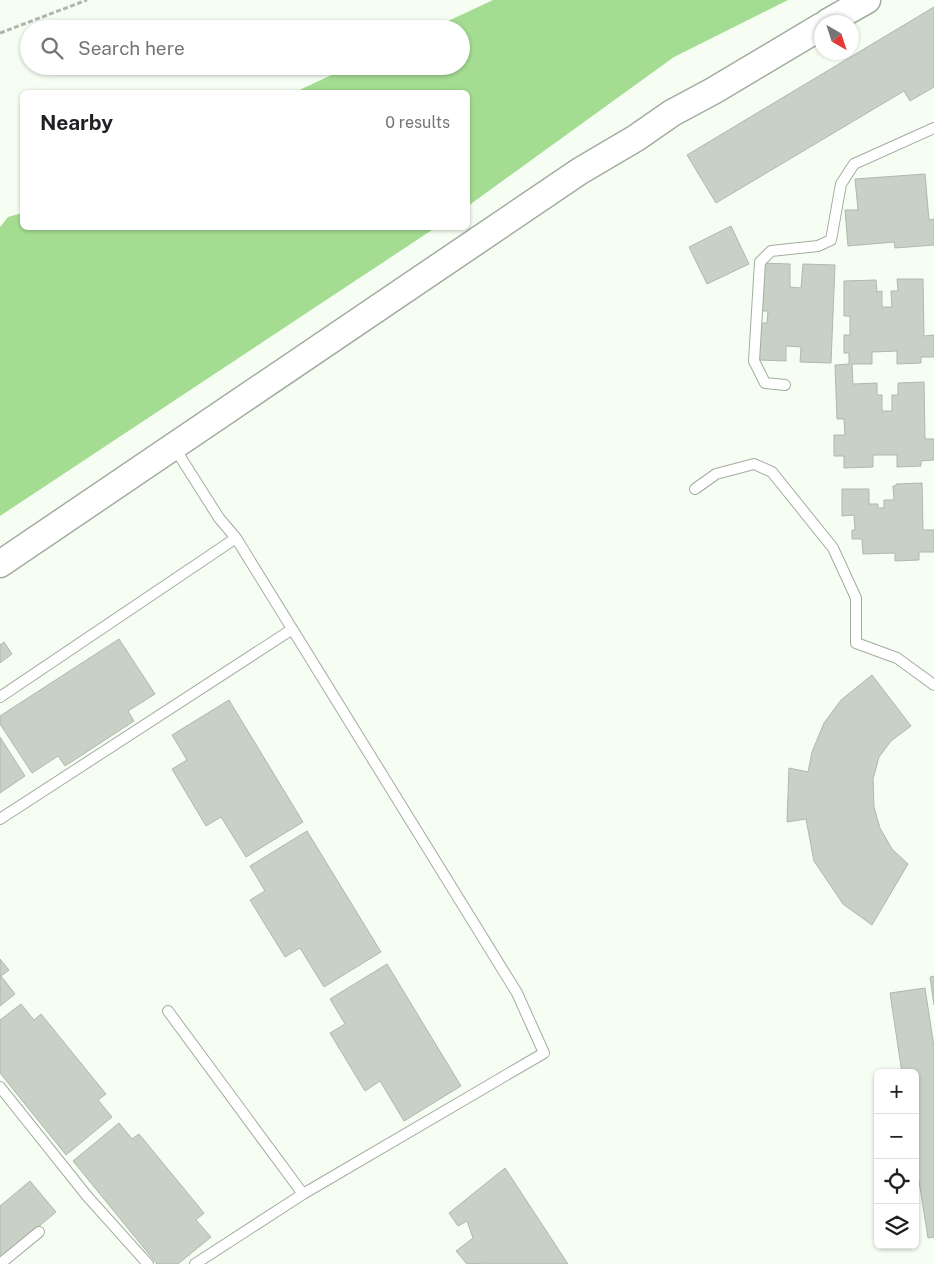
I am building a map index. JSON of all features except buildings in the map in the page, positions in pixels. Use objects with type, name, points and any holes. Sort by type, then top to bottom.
[{"type":"street","points":[[840,15],[867,0]]},
{"type":"street","points":[[0,564],[580,171],[636,138],[672,113],[713,91],[814,31]]},
{"type":"lane","points":[[785,385],[765,383],[754,361],[760,262],[771,251],[818,246],[831,240],[841,184],[854,164],[934,128]]},
{"type":"lane","points":[[174,447],[219,518],[236,538],[518,993],[544,1053],[303,1194],[195,1264]]},
{"type":"lane","points":[[695,489],[716,474],[754,464],[772,472],[833,548],[856,598],[856,643],[897,658],[934,685]]},
{"type":"lane","points":[[0,697],[236,538]]},
{"type":"lane","points":[[0,819],[292,630]]},
{"type":"lane","points":[[168,1011],[303,1194]]},
{"type":"lane","points":[[0,1087],[87,1196],[148,1264]]},
{"type":"lane","points":[[0,1264],[39,1232]]},
{"type":"path","points":[[34,20],[87,0]]},
{"type":"path","points":[[0,33],[20,25]]},
{"type":"green space","points":[[493,0],[788,0],[674,57],[470,205],[470,90],[299,90],[332,75],[470,75],[470,20],[450,20]]},
{"type":"green space","points":[[20,214],[20,230],[432,230],[0,516],[0,227],[8,217]]}]
